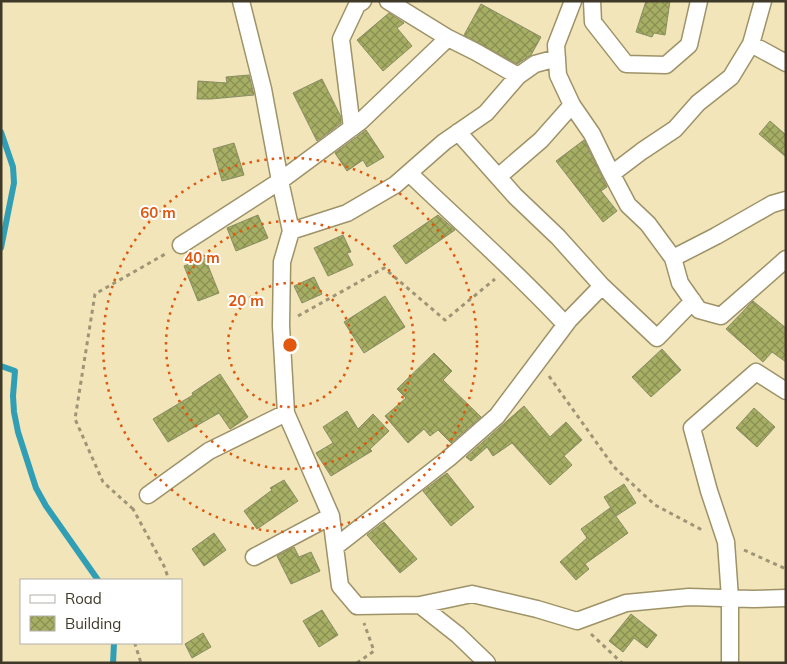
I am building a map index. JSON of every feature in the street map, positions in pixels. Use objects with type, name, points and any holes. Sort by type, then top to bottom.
[{"type":"street","points":[[240,1],[264,89],[291,231],[282,262],[281,326],[286,413],[331,516],[340,586],[357,606],[420,605],[472,594],[537,609],[577,621],[626,603],[688,597],[786,598]]},
{"type":"street","points":[[352,128],[340,39],[357,6],[363,1]]},
{"type":"street","points":[[388,1],[448,38],[518,76]]},
{"type":"street","points":[[573,1],[556,45],[558,75],[572,105],[592,134],[628,206],[648,224],[673,258],[680,283],[699,310],[721,316],[786,259]]},
{"type":"street","points":[[592,1],[593,22],[626,64],[666,65],[689,46],[699,1]]},
{"type":"street","points":[[609,169],[613,173],[642,151],[675,130],[698,103],[731,77],[751,44],[763,1]]},
{"type":"street","points":[[181,245],[280,181],[352,128],[448,38]]},
{"type":"street","points":[[751,44],[786,63]]},
{"type":"street","points":[[291,231],[347,213],[395,185],[444,142],[486,113],[518,76],[534,64],[557,58]]},
{"type":"street","points":[[498,177],[542,140],[572,105]]},
{"type":"street","points":[[458,132],[515,196],[558,237],[602,286],[657,338],[692,301]]},
{"type":"street","points":[[409,173],[533,289],[565,324],[602,286]]},
{"type":"street","points":[[673,258],[772,204],[786,200]]},
{"type":"street","points":[[335,547],[449,458],[497,416],[569,320]]},
{"type":"street","points":[[730,663],[730,598],[726,542],[709,491],[692,428],[756,372],[786,391]]},
{"type":"street","points":[[148,495],[209,451],[286,413]]},
{"type":"street","points":[[254,557],[331,516]]},
{"type":"street","points":[[420,605],[458,635],[487,663]]},
{"type":"path","points":[[169,579],[164,566],[132,509],[103,482],[75,419],[95,294],[181,245]]},
{"type":"path","points":[[281,326],[384,268],[445,320],[509,268]]},
{"type":"path","points":[[538,362],[614,467],[655,505],[726,542],[786,569]]},
{"type":"path","points":[[132,509],[148,495]]},
{"type":"path","points":[[357,606],[374,651],[357,663]]},
{"type":"path","points":[[577,621],[622,663]]},
{"type":"path","points":[[135,644],[141,663]]},
{"type":"building","points":[[646,1],[670,1],[665,35],[654,33],[652,37],[636,32]]},
{"type":"building","points":[[481,4],[541,37],[531,55],[517,64],[464,35]]},
{"type":"building","points":[[389,13],[404,23],[397,28],[412,46],[383,71],[357,40]]},
{"type":"building","points":[[249,75],[254,95],[197,99],[198,81],[227,83],[226,77]]},
{"type":"building","points":[[322,79],[341,117],[341,123],[317,141],[293,93]]},
{"type":"building","points":[[770,121],[786,135],[786,157],[759,134]]},
{"type":"building","points":[[366,130],[384,157],[367,167],[363,160],[347,171],[335,153]]},
{"type":"building","points":[[584,140],[607,187],[601,191],[617,211],[603,222],[556,161]]},
{"type":"building","points":[[234,143],[244,175],[222,181],[213,149]]},
{"type":"building","points":[[258,215],[268,238],[236,251],[227,228]]},
{"type":"building","points":[[438,215],[455,230],[406,264],[393,246]]},
{"type":"building","points":[[343,235],[351,252],[347,253],[353,265],[328,276],[314,248]]},
{"type":"building","points":[[205,258],[219,293],[198,301],[184,266]]},
{"type":"building","points":[[314,277],[322,294],[302,303],[294,286]]},
{"type":"building","points":[[385,296],[405,327],[364,353],[344,322]]},
{"type":"building","points":[[753,301],[786,328],[786,362],[772,352],[763,362],[726,329]]},
{"type":"building","points":[[662,349],[681,370],[651,397],[632,377]]},
{"type":"building","points":[[434,353],[452,371],[443,380],[481,417],[451,443],[438,430],[430,436],[424,429],[408,443],[385,416],[406,398],[397,389]]},
{"type":"building","points":[[220,374],[248,417],[230,429],[219,413],[168,442],[153,419],[193,395],[192,393]]},
{"type":"building","points":[[524,406],[550,437],[566,422],[582,440],[564,456],[572,465],[550,485],[512,443],[493,456],[487,447],[471,461],[466,457]]},
{"type":"building","points":[[754,408],[775,427],[757,447],[736,428]]},
{"type":"building","points":[[347,411],[358,429],[373,414],[389,431],[370,449],[372,451],[331,476],[316,453],[333,443],[323,427]]},
{"type":"building","points":[[447,473],[474,507],[451,526],[423,491]]},
{"type":"building","points":[[284,480],[298,501],[257,529],[244,511],[272,490],[270,488]]},
{"type":"building","points":[[624,484],[636,503],[616,516],[604,497]]},
{"type":"building","points":[[610,508],[628,533],[585,564],[589,569],[576,580],[560,562],[587,538],[581,529]]},
{"type":"building","points":[[384,522],[417,559],[400,573],[367,535]]},
{"type":"building","points":[[214,533],[226,550],[204,566],[192,549]]},
{"type":"building","points":[[294,547],[299,557],[311,552],[320,571],[291,584],[277,556]]},
{"type":"building","points":[[322,610],[338,635],[319,647],[303,621]]},
{"type":"building","points":[[631,614],[657,635],[647,648],[634,638],[623,652],[609,641]]},
{"type":"building","points":[[203,633],[211,647],[192,658],[185,644]]},
{"type":"waterway","points":[[1,132],[13,167],[14,183],[1,248]]},
{"type":"waterway","points":[[1,366],[15,371],[14,412],[18,432],[36,488],[46,506],[97,579]]},
{"type":"waterway","points":[[113,663],[114,644]]}]
